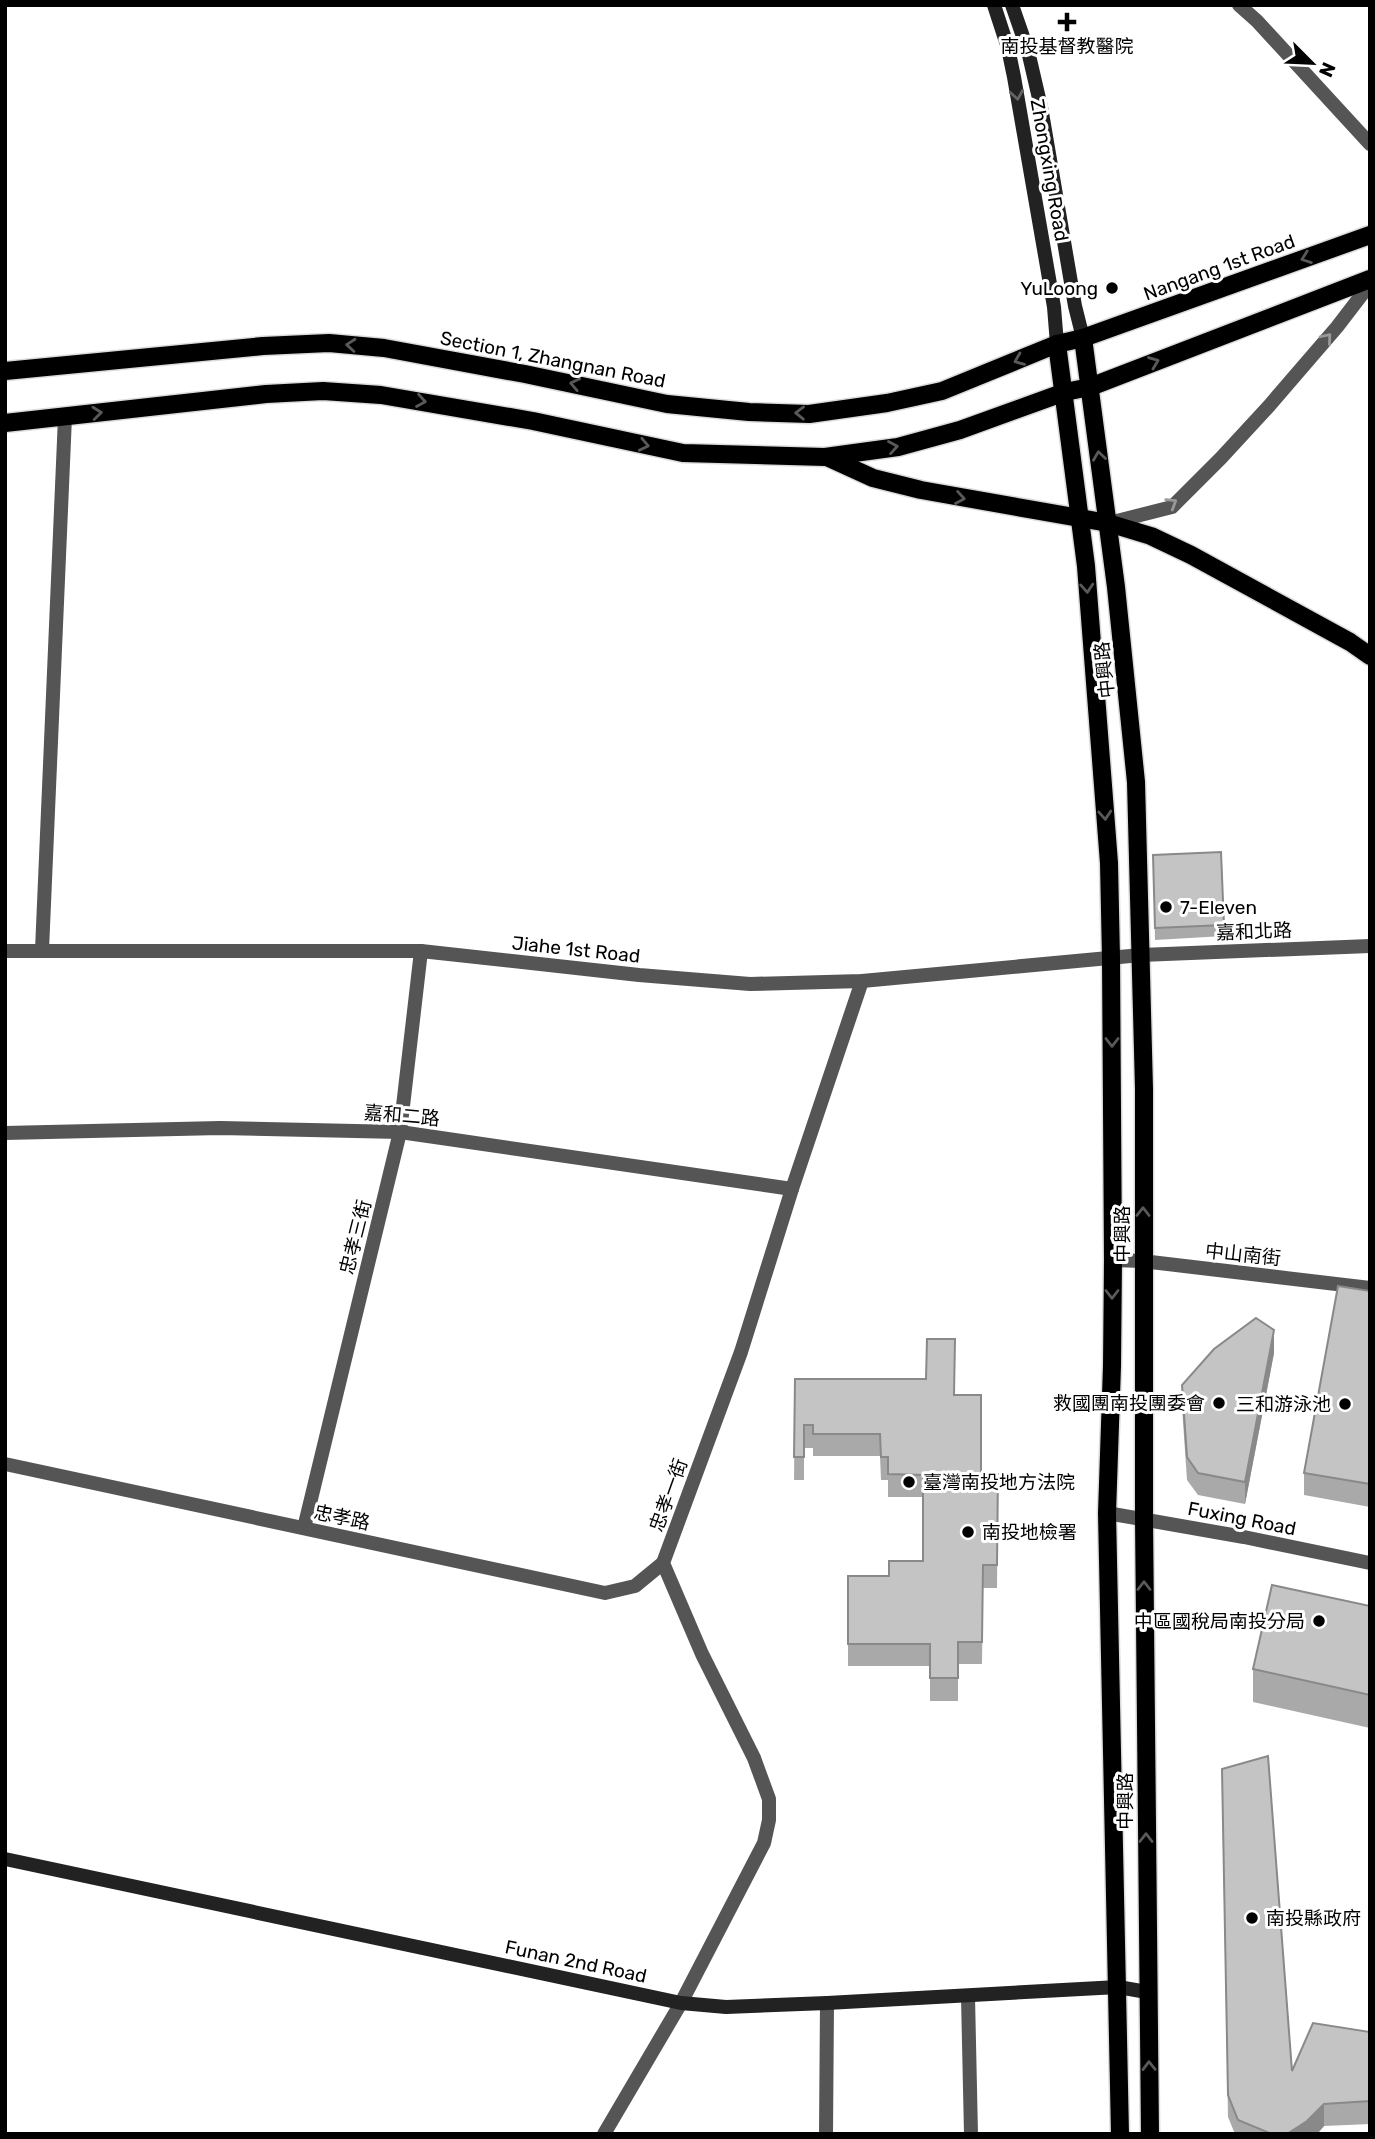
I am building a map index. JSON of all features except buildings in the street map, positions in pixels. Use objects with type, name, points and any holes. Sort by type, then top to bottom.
[{"type":"main road","name":"Nangang 1st Road","points":[[1083,338],[1370,235]]},
{"type":"main road","points":[[5,423],[266,394],[323,391],[381,394],[533,421],[683,453],[825,457],[898,447],[960,430],[1065,392],[1090,387],[1370,282]]},
{"type":"main road","name":"Section 1, Zhangnan Road","points":[[5,370],[262,346],[328,343],[384,348],[667,404],[749,412],[810,414],[942,391],[1057,344],[1083,338]]},
{"type":"main road","name":"中興路","points":[[1083,338],[1108,523],[1136,782],[1144,1089],[1142,1261],[1150,2134]]},
{"type":"main road","name":"中興路","points":[[1057,344],[1081,520],[1109,863],[1113,1260],[1107,1513],[1120,2134]]},
{"type":"main road","points":[[825,457],[873,478],[909,487],[1108,523],[1151,536],[1350,642],[1370,656]]},
{"type":"street","name":"Zhongxing Road","points":[[994,5],[1014,77],[1054,307],[1057,344]]},
{"type":"street","name":"Zhongxing Road","points":[[1012,5],[1028,51],[1041,107],[1075,306],[1083,338]]},
{"type":"street","points":[[1239,5],[1257,21],[1370,144]]},
{"type":"street","points":[[1108,523],[1172,507],[1269,406],[1337,327],[1370,282]]},
{"type":"street","points":[[43,950],[65,417]]},
{"type":"street","name":"嘉和北路","points":[[1141,955],[1370,946]]},
{"type":"street","name":"Jiahe 1st Road","points":[[5,951],[421,951],[750,984],[862,982],[1141,955]]},
{"type":"street","name":"忠孝三街","points":[[304,1528],[400,1132],[421,951]]},
{"type":"street","name":"忠孝一街","points":[[604,2134],[681,2003],[764,1843],[769,1820],[769,1799],[754,1758],[702,1654],[663,1563],[741,1352],[792,1189],[862,982]]},
{"type":"street","name":"嘉和二路","points":[[5,1133],[220,1128],[400,1132],[792,1189]]},
{"type":"street","name":"中山南街","points":[[1113,1260],[1142,1261],[1370,1288]]},
{"type":"street","name":"忠孝路","points":[[5,1464],[605,1593],[635,1586],[663,1563]]},
{"type":"street","name":"Fuxing Road","points":[[1107,1513],[1370,1563]]},
{"type":"street","name":"Funan 2nd Road","points":[[5,1859],[681,2003],[726,2007],[968,1997],[1118,1987],[1147,1992]]},
{"type":"street","points":[[968,1997],[971,2134]]},
{"type":"street","points":[[826,2134],[827,2003]]},
{"type":"place","name":"南投基督教醫院","points":[[1067,22]]},
{"type":"place","name":"YuLoong","points":[[1112,288]]},
{"type":"place","name":"7-Eleven","points":[[1166,907]]},
{"type":"place","name":"救國團南投團委會","points":[[1219,1403]]},
{"type":"place","name":"三和游泳池","points":[[1345,1404]]},
{"type":"place","name":"臺灣南投地方法院","points":[[909,1482]]},
{"type":"place","name":"南投地檢署","points":[[968,1532]]},
{"type":"place","name":"中區國稅局南投分局","points":[[1319,1621]]},
{"type":"place","name":"南投縣政府","points":[[1252,1918]]}]
